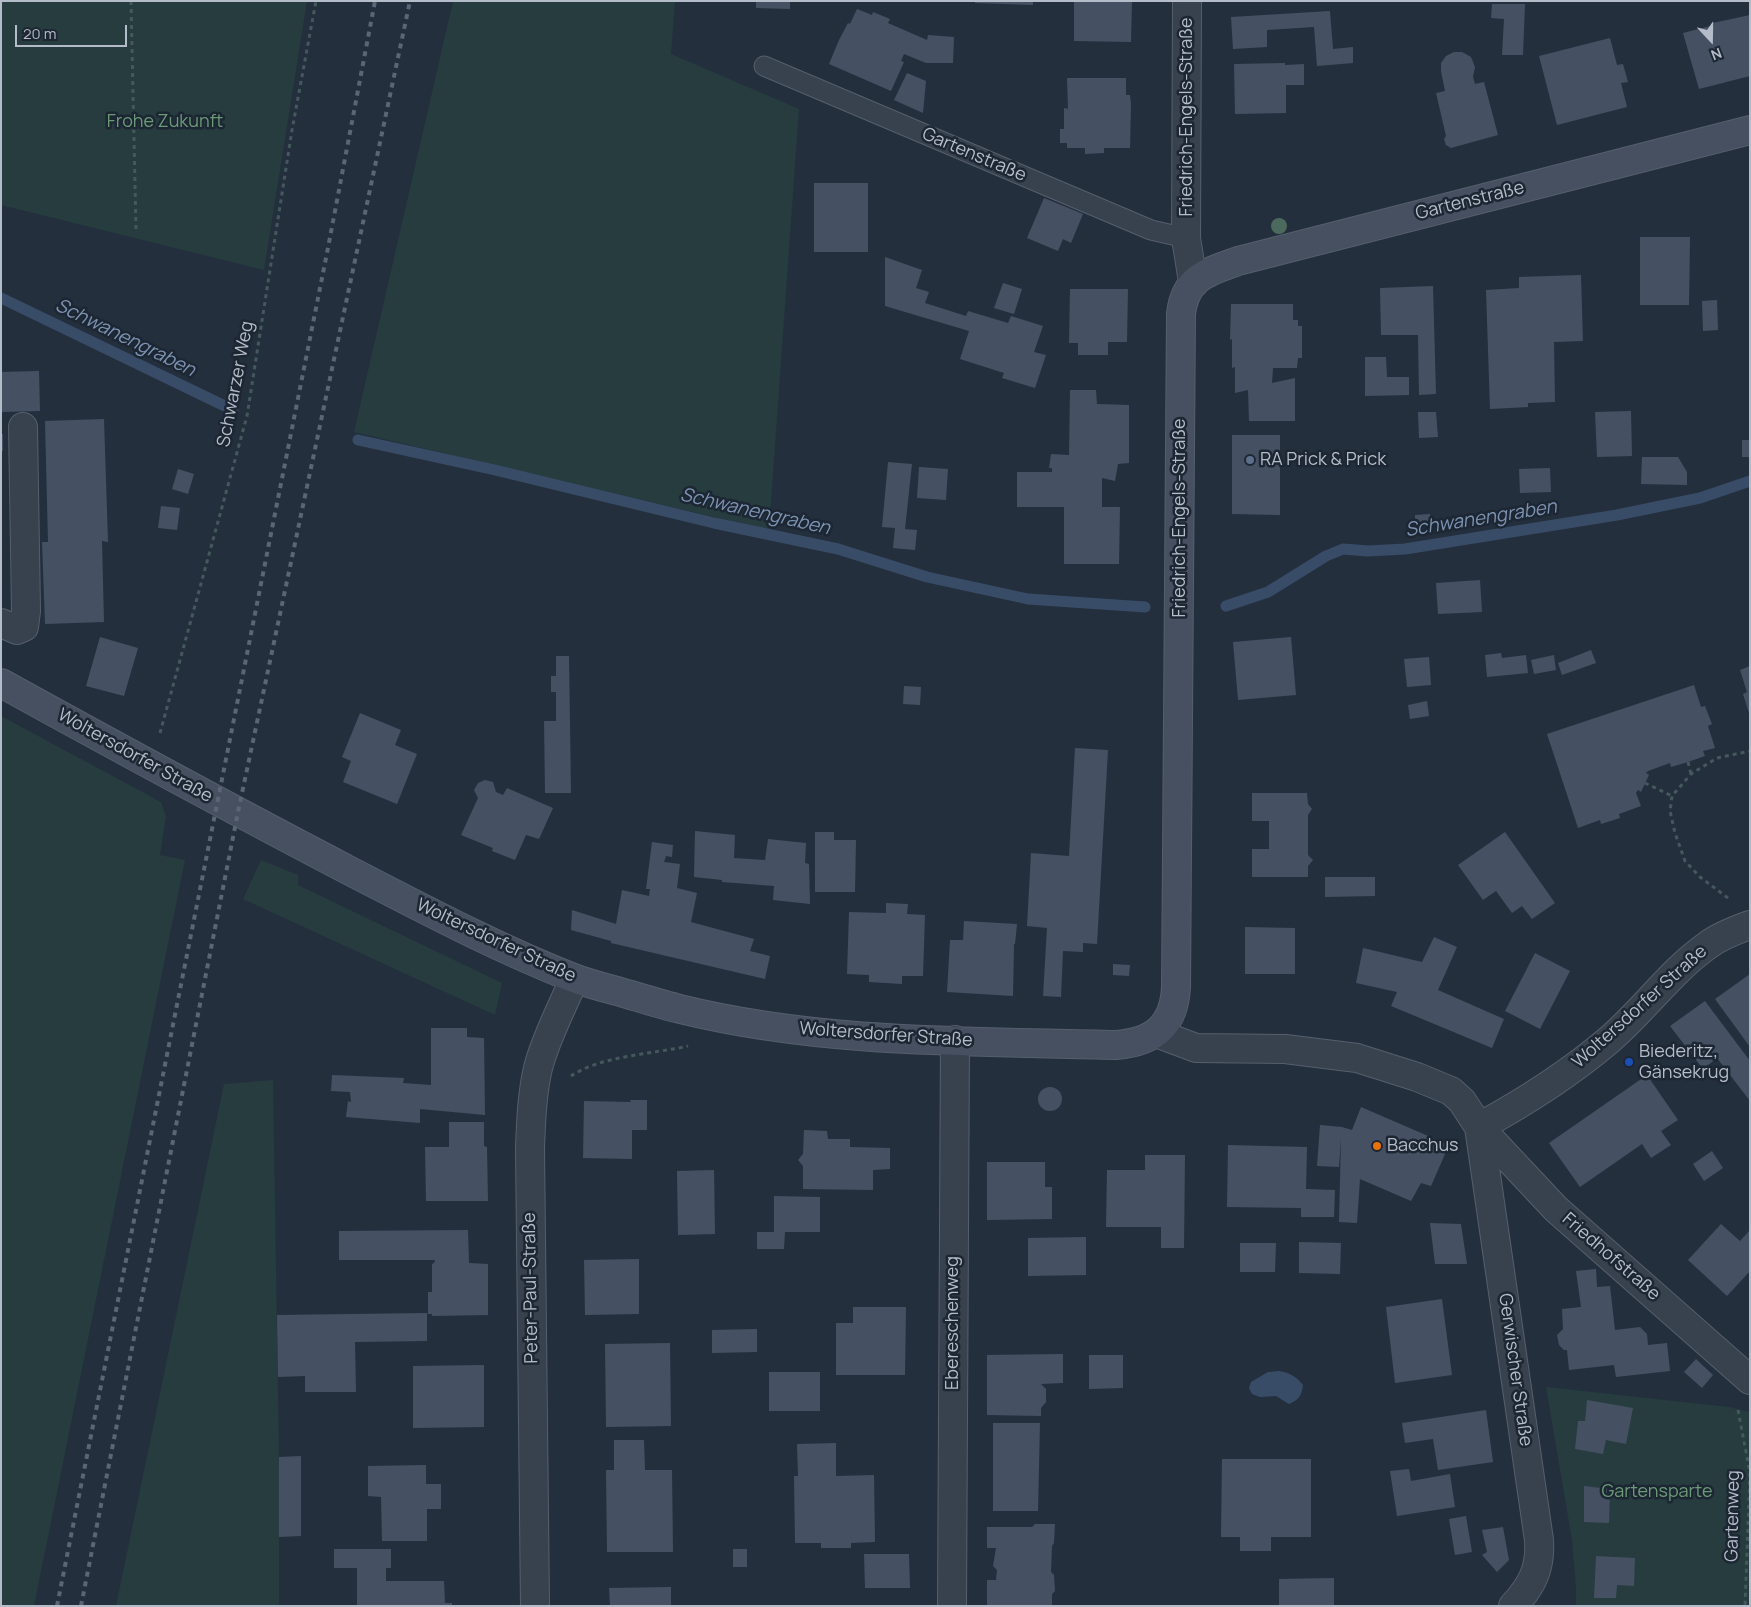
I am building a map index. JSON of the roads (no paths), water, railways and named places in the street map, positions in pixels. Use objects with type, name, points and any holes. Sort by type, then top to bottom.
[{"type":"street","name":"Friedrich-Engels-Straße","points":[[1156,1033],[1170,1018],[1174,1008],[1176,987],[1181,314],[1185,295],[1193,282],[1186,238],[1187,1]]},
{"type":"street","name":"Gartenstraße","points":[[1193,282],[1204,274],[1238,261],[1750,130]]},
{"type":"street","points":[[1,623],[17,630],[24,627],[26,611],[23,427]]},
{"type":"street","name":"Woltersdorfer Straße","points":[[1,683],[150,765],[428,911],[574,979],[680,1009],[770,1026],[853,1036],[1116,1045],[1138,1042],[1156,1033]]},
{"type":"street","name":"Woltersdorfer Straße","points":[[1479,1127],[1513,1109],[1552,1084],[1610,1039],[1685,964],[1710,944],[1750,925]]},
{"type":"street","name":"Peter-Paul-Straße","points":[[535,1606],[531,1122],[538,1067],[574,979]]},
{"type":"street","points":[[1156,1033],[1196,1048],[1285,1049],[1357,1058],[1417,1077],[1451,1091],[1462,1101],[1479,1127]]},
{"type":"street","name":"Ebereschenweg","points":[[952,1606],[955,1040]]},
{"type":"street","name":"Friedhofstraße","points":[[1479,1127],[1556,1209],[1743,1374]]},
{"type":"street","name":"Gerwischer Straße","points":[[1479,1127],[1539,1540],[1536,1572],[1530,1585],[1513,1606]]},
{"type":"lane","name":"Gartenstraße","points":[[764,66],[1151,230],[1186,238]]},
{"type":"water","points":[[1279,1371],[1292,1375],[1303,1385],[1301,1395],[1297,1399],[1289,1404],[1276,1396],[1260,1397],[1252,1394],[1249,1388],[1251,1382],[1268,1372]]},
{"type":"waterway","name":"Schwanengraben","points":[[1,298],[233,410]]},
{"type":"waterway","name":"Schwanengraben","points":[[358,440],[495,470],[714,523],[838,549],[927,577],[1028,599],[1145,607]]},
{"type":"waterway","name":"Schwanengraben","points":[[1226,606],[1268,592],[1326,556],[1343,549],[1368,551],[1405,549],[1617,515],[1700,498],[1750,481]]},
{"type":"railway","points":[[57,1606],[327,253],[375,1]]},
{"type":"railway","points":[[81,1606],[238,812],[410,1]]},
{"type":"place","name":"RA Prick & Prick","points":[[1250,460]]},
{"type":"place","name":"Biederitz, Gänsekrug","points":[[1629,1062]]},
{"type":"place","name":"Bacchus","points":[[1377,1146]]},
{"type":"park label","name":"Frohe Zukunft","points":[[165,122]]},
{"type":"park label","name":"Gartensparte","points":[[1657,1492]]}]
